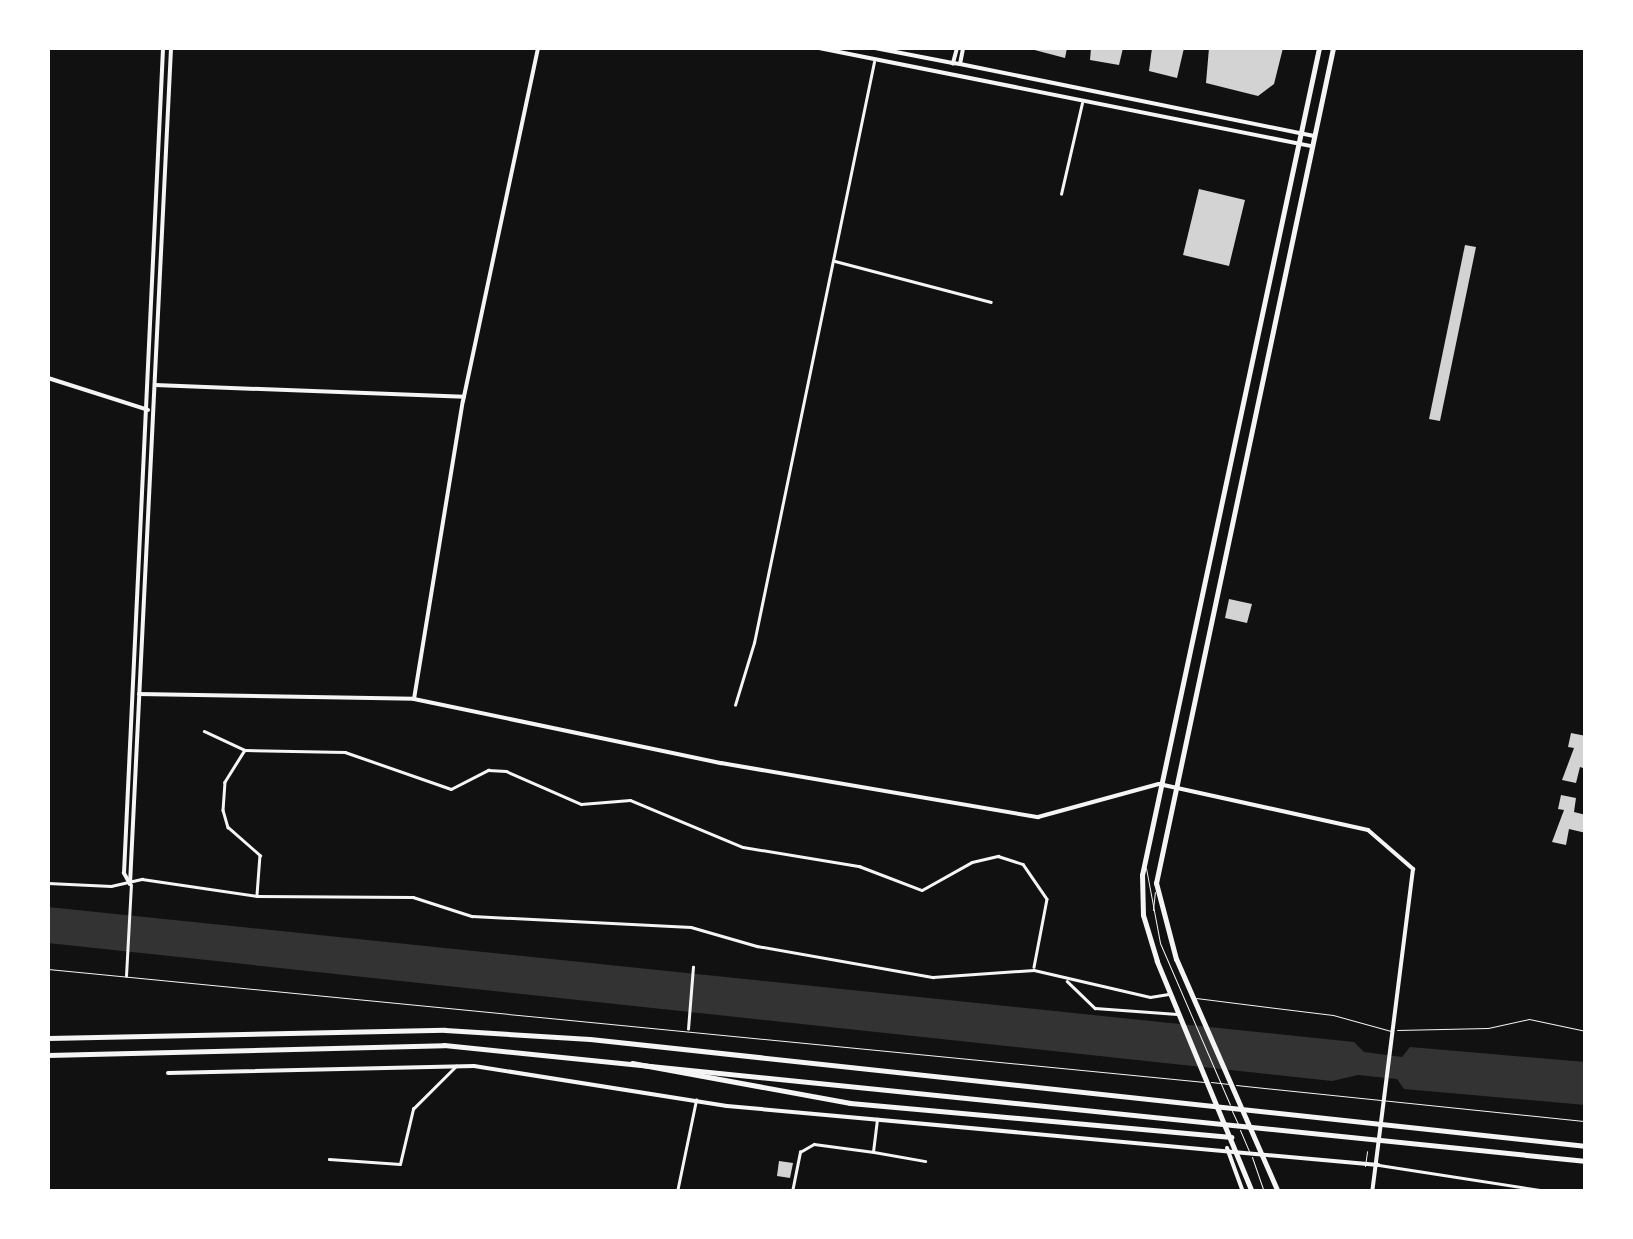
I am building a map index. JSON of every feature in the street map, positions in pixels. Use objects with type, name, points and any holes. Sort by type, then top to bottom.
[{"type":"main road","points":[[1252,1192],[1170,994],[1144,915],[1145,854],[1319,48]]},
{"type":"main road","points":[[1278,1192],[1264,1152],[1192,998],[1156,883],[1333,48]]},
{"type":"main road","points":[[48,1038],[446,1030],[896,1072],[1584,1146]]},
{"type":"main road","points":[[48,1055],[444,1044],[590,1055],[1586,1161]]},
{"type":"main road","points":[[590,1055],[865,1104],[1231,1137]]},
{"type":"street","points":[[126,976],[134,898],[124,873],[162,48]]},
{"type":"street","points":[[130,884],[172,48]]},
{"type":"street","points":[[414,699],[464,398],[538,48]]},
{"type":"street","points":[[819,48],[1311,146]]},
{"type":"street","points":[[875,48],[1313,136]]},
{"type":"street","points":[[956,64],[960,48]]},
{"type":"street","points":[[735,705],[875,59]]},
{"type":"street","points":[[1062,194],[1082,100]]},
{"type":"street","points":[[834,261],[991,302]]},
{"type":"street","points":[[48,378],[154,411]]},
{"type":"street","points":[[155,385],[464,398]]},
{"type":"street","points":[[131,695],[414,699],[720,763],[1038,817],[1159,784],[1368,830],[1413,869],[1393,1051],[1372,1192]]},
{"type":"street","points":[[204,731],[244,750],[346,752],[451,790],[488,770],[506,771],[580,804],[630,800],[743,848],[858,866],[922,890],[972,862],[998,856],[1023,864],[1047,899],[1034,970]]},
{"type":"street","points":[[244,750],[225,782],[223,810],[228,827],[260,855],[257,896]]},
{"type":"street","points":[[48,883],[130,884],[142,879],[257,896],[396,896],[472,916],[691,927],[757,946],[933,977],[1034,970],[1066,980],[1170,994]]},
{"type":"street","points":[[688,1029],[693,966]]},
{"type":"street","points":[[1066,980],[1072,993],[1095,1008],[1177,1011]]},
{"type":"street","points":[[329,1159],[400,1164],[413,1109],[458,1066]]},
{"type":"street","points":[[168,1073],[458,1066],[582,1078],[696,1100],[877,1120],[1317,1157],[1554,1192]]},
{"type":"street","points":[[686,1192],[678,1191],[696,1100]]},
{"type":"street","points":[[873,1152],[877,1120]]},
{"type":"street","points":[[792,1192],[800,1152],[814,1144],[925,1161]]},
{"type":"street","points":[[1227,1148],[1244,1192]]},
{"type":"lane","points":[[1145,854],[1152,913],[1186,1008],[1264,1192]]},
{"type":"lane","points":[[1152,913],[1156,883]]},
{"type":"lane","points":[[48,969],[688,1029],[1586,1121]]},
{"type":"lane","points":[[1192,998],[1333,1015],[1394,1032],[1488,1028],[1529,1019],[1586,1031]]},
{"type":"lane","points":[[1365,1166],[1367,1151]]},
{"type":"shaded area","points":[[48,907],[1354,1042],[1364,1052],[1402,1057],[1410,1047],[1585,1062],[1585,1105],[1404,1089],[1397,1079],[1358,1075],[1332,1081],[48,943]]},
{"type":"building","points":[[1027,48],[1067,48],[1065,58]]},
{"type":"building","points":[[1091,48],[1123,48],[1119,65],[1090,60]]},
{"type":"building","points":[[1152,48],[1184,48],[1177,78],[1149,71]]},
{"type":"building","points":[[1209,48],[1283,48],[1274,84],[1258,96],[1206,83]]},
{"type":"building","points":[[1199,189],[1245,200],[1229,266],[1183,255]]},
{"type":"building","points":[[1465,245],[1476,247],[1440,421],[1429,419]]},
{"type":"building","points":[[1229,599],[1252,604],[1247,623],[1225,618]]},
{"type":"building","points":[[1571,733],[1586,736],[1586,769],[1580,767],[1576,783],[1562,780],[1574,748],[1568,747]]},
{"type":"building","points":[[1561,795],[1576,798],[1574,812],[1586,815],[1586,833],[1569,829],[1566,845],[1552,842],[1564,810],[1558,809]]},
{"type":"building","points":[[779,1161],[793,1163],[790,1178],[777,1176]]}]
